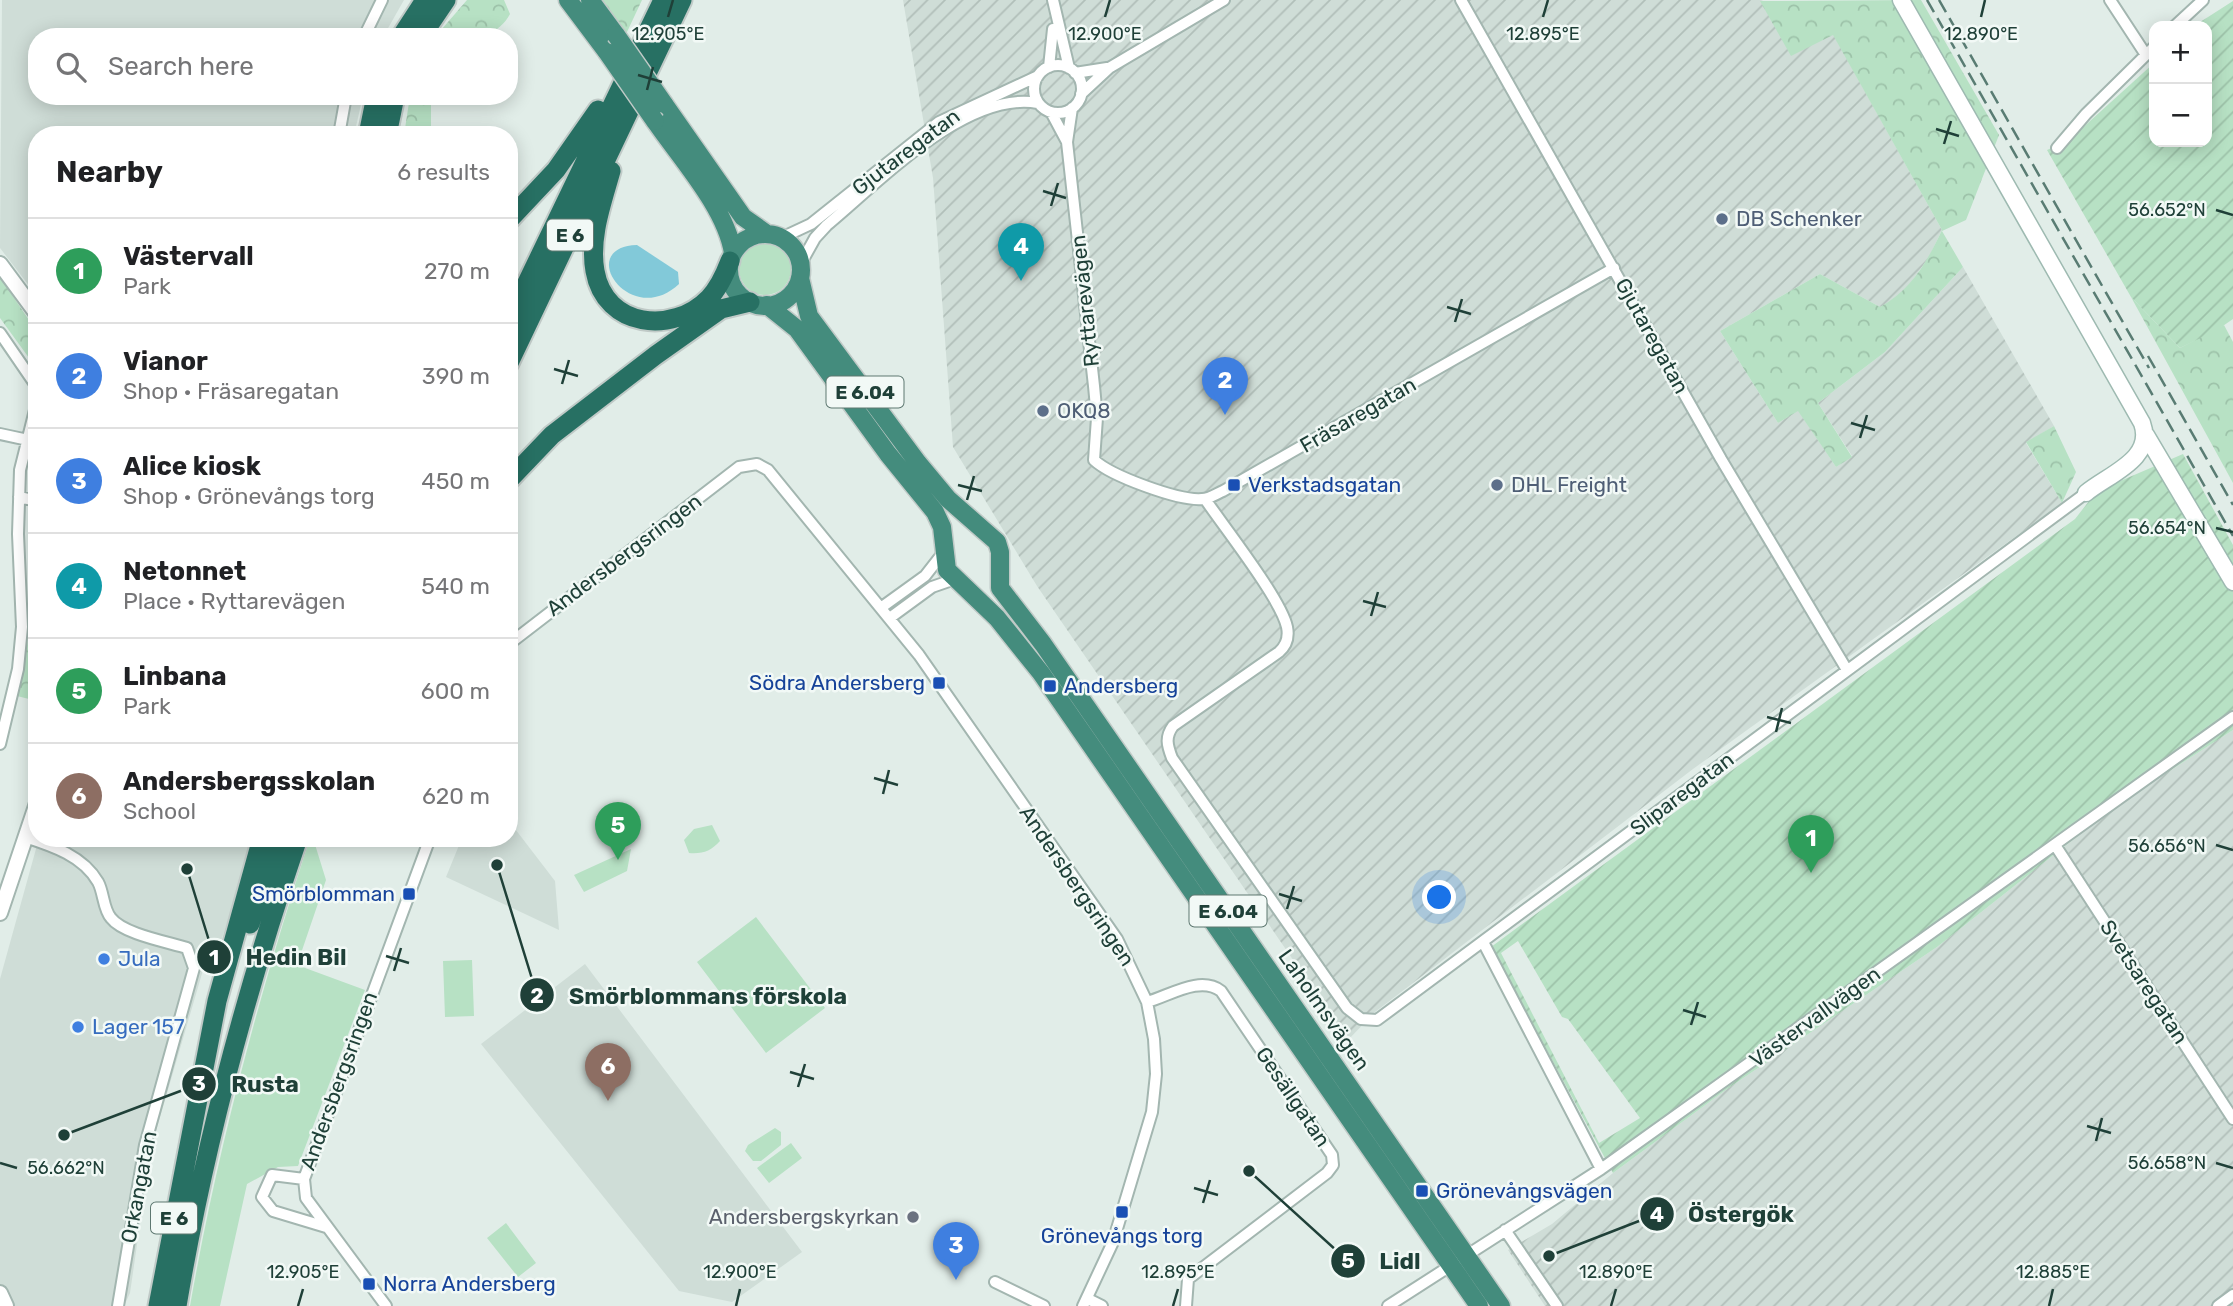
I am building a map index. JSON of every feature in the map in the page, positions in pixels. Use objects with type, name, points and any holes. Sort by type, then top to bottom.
[{"type":"highway","points":[[407,28],[425,0]]},
{"type":"highway","points":[[427,28],[446,0]]},
{"type":"highway","name":"Laholmsvägen","points":[[568,0],[718,213],[729,234],[729,272],[733,287],[797,329],[896,465],[934,512],[942,527],[945,566],[997,618],[1041,673],[1479,1306]]},
{"type":"highway","name":"Laholmsvägen","points":[[590,0],[743,217],[794,249],[809,316],[918,463],[948,499],[997,542],[1000,552],[998,581],[1008,601],[1050,654],[1501,1306]]},
{"type":"highway","points":[[518,210],[556,170],[587,127],[655,0]]},
{"type":"highway","name":"E 6","points":[[518,301],[663,0]]},
{"type":"highway","name":"E 6","points":[[518,343],[682,0]]},
{"type":"highway","points":[[370,126],[374,105]]},
{"type":"highway","points":[[389,126],[393,105]]},
{"type":"highway","points":[[631,107],[596,225],[595,273],[604,295],[620,312],[639,321],[678,319],[709,298],[731,257],[747,238],[774,236]]},
{"type":"highway","points":[[518,471],[552,435],[656,355],[721,309],[788,297],[800,271]]},
{"type":"highway","points":[[958,581],[982,580],[999,566]]},
{"type":"highway","points":[[192,1130],[217,1000],[260,847]]},
{"type":"highway","name":"E 6","points":[[158,1306],[192,1130],[228,997],[276,847]]},
{"type":"highway","name":"E 6","points":[[177,1306],[211,1135],[235,1038],[295,847]]},
{"type":"main road","points":[[1901,0],[2118,380],[2146,435],[2233,582]]},
{"type":"main road","points":[[2086,494],[2138,456],[2146,435]]},
{"type":"street","points":[[368,28],[382,0]]},
{"type":"street","points":[[1038,103],[1034,90],[1038,76],[1049,67],[1053,0]]},
{"type":"street","points":[[1054,16],[1081,94],[1109,68],[1224,0]]},
{"type":"street","name":"Gjutaregatan","points":[[1461,0],[1721,459],[1847,670]]},
{"type":"street","points":[[2110,0],[2149,50]]},
{"type":"street","points":[[2117,12],[2122,0]]},
{"type":"street","points":[[2180,21],[2203,0]]},
{"type":"street","points":[[2057,148],[2086,114],[2149,52]]},
{"type":"street","points":[[1049,67],[1072,71],[1109,68]]},
{"type":"street","name":"Gjutaregatan","points":[[774,236],[811,224],[939,122],[1038,76]]},
{"type":"street","name":"Ryttarevägen","points":[[1081,94],[1072,108],[1067,142],[1097,418],[1094,460],[1106,469],[1170,493],[1205,499]]},
{"type":"street","name":"Gjutaregatan","points":[[800,271],[816,238],[827,225],[942,132],[969,116],[1003,104],[1023,101],[1038,103]]},
{"type":"street","name":"Ryttarevägen","points":[[1038,103],[1051,112],[1067,142]]},
{"type":"street","points":[[341,126],[344,105]]},
{"type":"street","points":[[1051,112],[1072,108]]},
{"type":"street","points":[[0,264],[28,304]]},
{"type":"street","name":"Fräsaregatan","points":[[1205,499],[1614,268]]},
{"type":"street","points":[[0,333],[28,374]]},
{"type":"street","points":[[0,434],[28,440],[20,470],[19,497],[22,627],[0,744]]},
{"type":"street","name":"Andersbergsringen","points":[[518,637],[739,467],[757,464],[768,470],[891,618],[1117,939],[1147,1002],[1155,1062],[1152,1112],[1113,1242],[1085,1303]]},
{"type":"street","name":"Sliparegatan","points":[[1483,942],[2086,494]]},
{"type":"street","points":[[19,497],[28,499]]},
{"type":"street","points":[[1205,499],[1261,580],[1287,624],[1287,640],[1279,652],[1173,726],[1167,741],[1172,758],[1348,1009],[1362,1019],[1377,1020],[1483,942],[1601,1168]]},
{"type":"street","points":[[882,607],[925,576],[943,553]]},
{"type":"street","points":[[891,618],[932,587],[958,581]]},
{"type":"street","name":"Västervallvägen","points":[[1388,1306],[1601,1168],[2233,717]]},
{"type":"street","points":[[0,913],[28,828]]},
{"type":"street","name":"Svetsaregatan","points":[[2055,845],[2233,1119]]},
{"type":"street","name":"Orkangatan","points":[[53,847],[81,861],[99,883],[110,918],[126,929],[187,948],[194,968],[145,1145],[118,1306]]},
{"type":"street","name":"Andersbergsringen","points":[[386,1306],[306,1198],[304,1179],[427,847]]},
{"type":"street","name":"Gesällgatan","points":[[1147,1002],[1199,984],[1214,985],[1332,1155],[1333,1165],[1327,1173],[1188,1279],[1186,1306]]},
{"type":"street","points":[[304,1179],[272,1174],[262,1197],[273,1211],[326,1227]]},
{"type":"street","points":[[1505,1230],[1557,1306]]},
{"type":"street","points":[[995,1282],[1044,1306]]},
{"type":"street","points":[[0,1293],[6,1306]]},
{"type":"street","points":[[2218,1306],[2233,1295]]},
{"type":"street","points":[[1085,1303],[1102,1306]]},
{"type":"shaded area","points":[[2,0],[404,0],[388,28],[28,28],[28,105],[361,105],[356,126],[28,126],[28,284],[0,248]]},
{"type":"shaded area","points":[[903,0],[1761,0],[1833,34],[1942,230],[1929,257],[1902,295],[1880,307],[1820,274],[1720,331],[1778,423],[1798,410],[1836,467],[1852,456],[1818,403],[1885,352],[1963,267],[2054,426],[2026,443],[2062,503],[1693,769],[1375,1012],[1348,1040],[1037,586],[953,447],[933,178]]},
{"type":"shaded area","points":[[2233,730],[2233,1306],[1545,1306],[1508,1250],[1552,1224],[1613,1173],[1727,1089],[1937,947],[2117,805]]},
{"type":"shaded area","points":[[518,833],[555,881],[559,930],[446,877],[458,847],[518,847]]},
{"type":"shaded area","points":[[37,847],[251,847],[217,954],[208,953],[151,1148],[130,1293],[124,1306],[0,1306],[0,979]]},
{"type":"shaded area","points":[[585,964],[802,1252],[732,1302],[679,1291],[481,1044]]},
{"type":"green space","points":[[467,0],[504,0],[510,14],[498,28],[443,28]]},
{"type":"green space","points":[[602,0],[642,0],[627,32],[626,32]]},
{"type":"green space","points":[[1921,0],[1999,135],[1966,220],[1942,231],[1963,267],[1885,352],[1818,403],[1852,457],[1836,467],[1798,411],[1778,423],[1720,331],[1820,274],[1880,307],[1909,284],[1942,230],[1833,35],[1791,56],[1760,1]]},
{"type":"green space","points":[[2233,1],[2233,319],[2180,348],[2131,297],[2047,150],[2068,141],[2149,68],[2149,147],[2212,147],[2212,21],[2202,21]]},
{"type":"green space","points":[[409,105],[431,105],[431,126],[405,126]]},
{"type":"green space","points":[[765,243],[775,245],[783,251],[789,259],[789,279],[783,287],[775,293],[765,295],[755,293],[747,287],[741,279],[739,269],[741,259],[747,251],[755,245]]},
{"type":"green space","points":[[0,277],[28,319],[28,357],[0,318]]},
{"type":"green space","points":[[2131,297],[2180,348],[2224,325],[2233,342],[2233,483]]},
{"type":"green space","points":[[2054,426],[2076,472],[2062,503],[2026,442]]},
{"type":"green space","points":[[2183,454],[2233,545],[2233,730],[2117,805],[1937,947],[1727,1089],[1613,1173],[1491,947],[2075,519],[2097,491]],"holes":[[[1518,941],[1562,1017],[1568,1019],[1640,1118],[1599,1143],[1501,953]]]},
{"type":"green space","points":[[28,640],[28,699],[17,696]]},
{"type":"green space","points":[[712,825],[720,841],[706,851],[689,853],[684,840],[694,829]]},
{"type":"green space","points":[[307,847],[316,847],[326,880],[297,965],[365,990],[298,1166],[278,1167],[247,1184],[220,1306],[190,1306],[227,1128],[274,953]]},
{"type":"green space","points":[[631,849],[627,871],[584,892],[574,875]]},
{"type":"green space","points":[[756,917],[825,1008],[766,1053],[697,962]]},
{"type":"green space","points":[[472,960],[474,1016],[445,1017],[443,961]]},
{"type":"green space","points":[[775,1128],[781,1132],[781,1145],[761,1161],[753,1161],[745,1151],[748,1145]]},
{"type":"green space","points":[[791,1143],[802,1158],[769,1183],[757,1168]]},
{"type":"green space","points":[[506,1223],[536,1263],[518,1277],[487,1238]]},
{"type":"water","points":[[637,245],[678,272],[679,284],[661,296],[643,298],[628,292],[616,282],[610,270],[610,258],[619,249]]},
{"type":"railway","points":[[1927,0],[2233,536]]},
{"type":"railway","points":[[1939,0],[2149,368]]},
{"type":"railway","points":[[2148,356],[2233,505]]},
{"type":"place","name":"DB Schenker","points":[[1722,219]]},
{"type":"place","name":"Netonnet","points":[[1021,281]]},
{"type":"place","name":"OKQ8","points":[[1043,411]]},
{"type":"place","name":"Vianor","points":[[1225,415]]},
{"type":"place","name":"Verkstadsgatan","points":[[1234,485]]},
{"type":"place","name":"DHL Freight","points":[[1497,485]]},
{"type":"place","name":"Södra Andersberg","points":[[939,683]]},
{"type":"place","name":"Andersberg","points":[[1050,686]]},
{"type":"place","name":"Linbana","points":[[618,860]]},
{"type":"place","name":"Smörblommans förskola","points":[[497,865]]},
{"type":"place","name":"Hedin Bil","points":[[187,869]]},
{"type":"place","name":"Västervall","points":[[1811,873]]},
{"type":"place","name":"Smörblomman","points":[[409,894]]},
{"type":"place","name":"Jula","points":[[104,959]]},
{"type":"place","name":"Lager 157","points":[[78,1027]]},
{"type":"place","name":"Andersbergsskolan","points":[[608,1101]]},
{"type":"place","name":"Rusta","points":[[64,1135]]},
{"type":"place","name":"Lidl","points":[[1249,1171]]},
{"type":"place","name":"Grönevångsvägen","points":[[1422,1191]]},
{"type":"place","name":"Grönevångs torg","points":[[1122,1212]]},
{"type":"place","name":"Andersbergskyrkan","points":[[913,1217]]},
{"type":"place","name":"Östergök","points":[[1549,1256]]},
{"type":"place","name":"Alice kiosk","points":[[956,1280]]},
{"type":"place","name":"Norra Andersberg","points":[[369,1284]]}]
